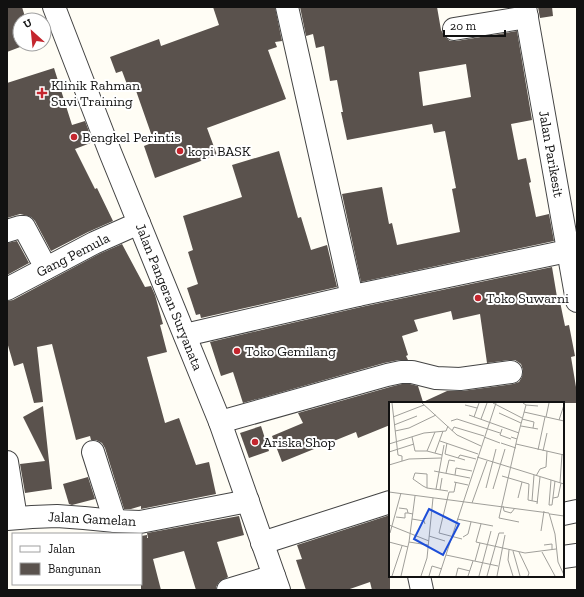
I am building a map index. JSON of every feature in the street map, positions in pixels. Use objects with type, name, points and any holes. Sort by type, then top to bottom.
[{"type":"street","name":"Jalan Pangeran Suryanata","points":[[54,7],[110,152],[220,422],[276,583]]},
{"type":"street","points":[[287,7],[350,288],[358,295]]},
{"type":"street","points":[[454,28],[526,12]]},
{"type":"street","name":"Jalan Parikesit","points":[[526,12],[573,250],[577,301]]},
{"type":"street","name":"Gang Pemula","points":[[7,289],[94,243],[139,223]]},
{"type":"street","points":[[7,231],[24,227],[46,268]]},
{"type":"street","points":[[185,335],[358,295],[573,250]]},
{"type":"street","points":[[220,422],[400,372],[412,372],[436,378],[460,379],[511,372]]},
{"type":"street","points":[[93,452],[115,521]]},
{"type":"street","points":[[7,462],[12,519]]},
{"type":"street","name":"Jalan Gamelan","points":[[12,519],[56,516],[140,522],[248,501]]},
{"type":"street","points":[[262,543],[389,502]]},
{"type":"street","points":[[564,514],[577,512]]},
{"type":"street","points":[[564,557],[577,555]]},
{"type":"street","points":[[419,577],[422,590]]},
{"type":"street","points":[[228,590],[276,583]]},
{"type":"building","points":[[7,7],[22,7],[24,12],[12,12],[12,50],[7,52]]},
{"type":"building","points":[[213,7],[275,7],[282,41],[275,42],[277,47],[268,50],[286,99],[207,128],[217,155],[155,178],[144,146],[154,142],[134,85],[128,87],[122,71],[116,73],[110,57],[159,39],[161,46],[219,25]]},
{"type":"building","points":[[300,7],[437,7],[441,30],[445,37],[450,41],[517,31],[532,120],[511,124],[518,160],[526,158],[531,182],[529,183],[536,217],[549,214],[554,241],[361,282],[342,194],[382,187],[389,224],[392,223],[397,245],[460,232],[452,189],[456,188],[445,131],[434,133],[432,124],[347,140],[341,112],[343,112],[337,80],[330,81],[324,46],[316,48],[313,34],[306,36]],"holes":[[[466,64],[471,97],[423,106],[419,72]]]},
{"type":"building","points":[[538,7],[552,7],[553,16],[540,18]]},
{"type":"building","points":[[54,68],[72,125],[85,121],[93,142],[75,149],[95,189],[97,188],[113,221],[51,251],[35,221],[31,217],[20,214],[7,218],[7,83]]},
{"type":"building","points":[[279,151],[298,218],[301,217],[311,250],[327,245],[337,287],[201,318],[200,314],[196,315],[187,288],[198,284],[188,252],[193,250],[183,216],[242,197],[232,165]]},
{"type":"building","points":[[17,241],[29,263],[7,275],[7,243]]},
{"type":"building","points":[[122,244],[145,287],[151,286],[163,324],[160,325],[167,352],[147,357],[165,423],[179,418],[196,465],[209,462],[216,494],[141,509],[141,506],[131,509],[124,509],[105,448],[102,443],[96,440],[91,440],[90,436],[76,440],[52,344],[37,347],[43,402],[34,403],[23,363],[14,366],[7,342],[7,301],[13,300],[99,254]]},
{"type":"building","points":[[552,267],[557,297],[559,297],[565,326],[569,325],[575,356],[571,357],[577,393],[577,403],[423,402],[447,391],[462,391],[513,384],[519,382],[522,377],[523,370],[521,364],[515,360],[487,363],[480,314],[453,320],[451,311],[414,320],[418,331],[402,336],[408,355],[406,356],[408,360],[384,363],[243,403],[233,372],[221,376],[210,342],[361,307]]},
{"type":"building","points":[[402,384],[418,386],[423,402],[389,402],[389,425],[358,438],[356,432],[282,462],[272,436],[303,423],[298,413]]},
{"type":"building","points":[[43,406],[52,489],[25,493],[20,464],[45,461],[23,417]]},
{"type":"building","name":"Ariska Shop","points":[[261,426],[269,451],[249,458],[240,433]]},
{"type":"building","points":[[88,477],[95,499],[72,505],[69,504],[63,484]]},
{"type":"building","points":[[389,515],[390,590],[372,590],[370,582],[347,590],[306,590],[296,560],[302,559],[297,545]]},
{"type":"building","points":[[239,516],[244,535],[217,542],[228,577],[219,582],[216,590],[196,590],[184,551],[153,559],[161,590],[141,590],[142,536],[147,535],[148,538],[147,533]]},
{"type":"place","name":"Klinik Rahman Suvi Training","points":[[42,93]]},
{"type":"place","name":"Bengkel Perintis","points":[[74,137]]},
{"type":"place","name":"kopi BASK","points":[[180,151]]},
{"type":"place","name":"Toko Suwarni","points":[[478,298]]},
{"type":"place","name":"Toko Gemilang","points":[[237,351]]},
{"type":"place","name":"Ariska Shop","points":[[255,442]]}]
